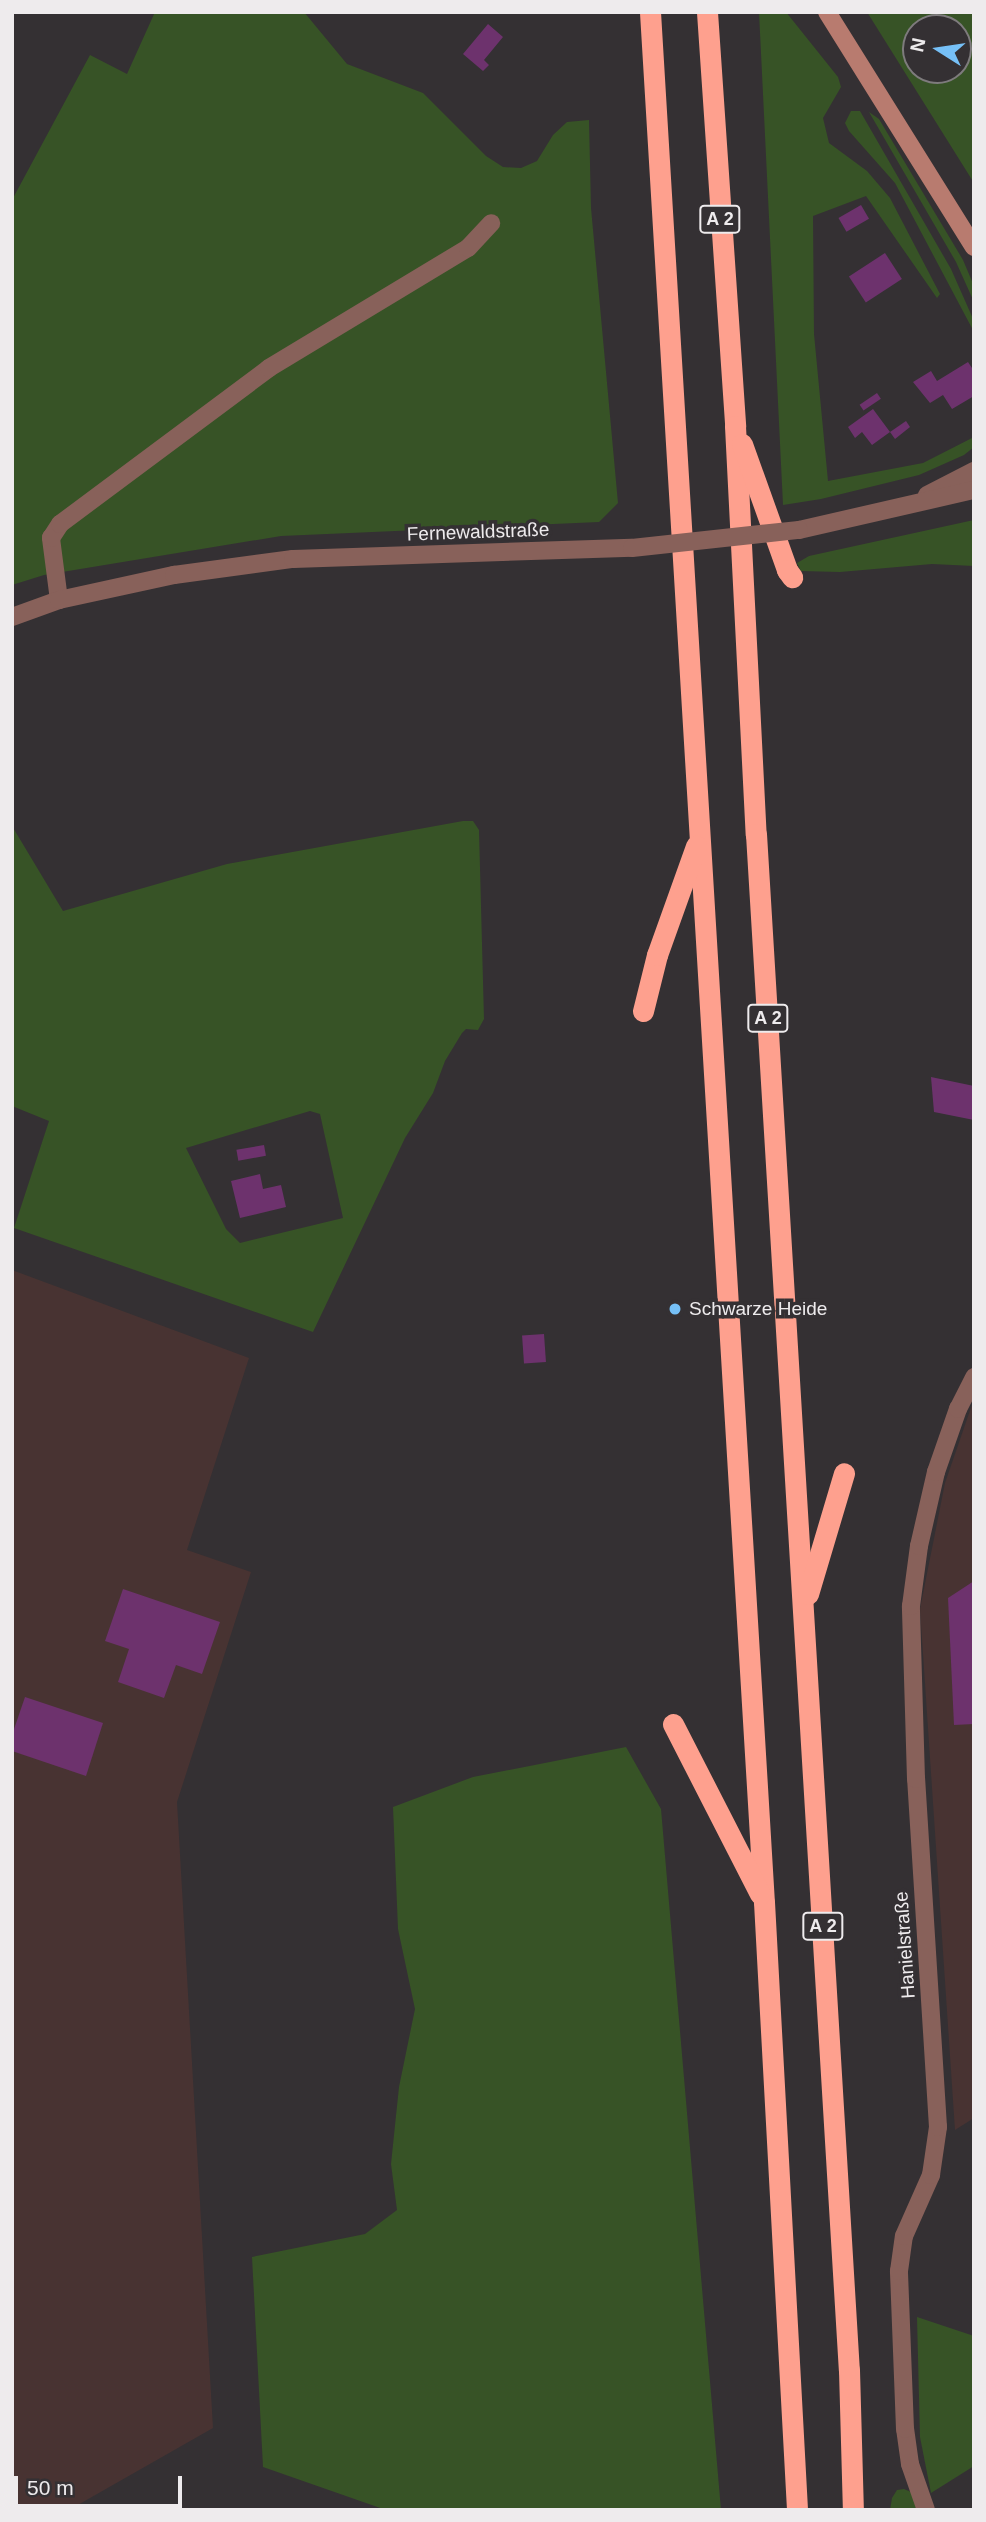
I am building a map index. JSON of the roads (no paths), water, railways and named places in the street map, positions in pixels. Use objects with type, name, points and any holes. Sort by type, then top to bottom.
[{"type":"highway","points":[[650,12],[764,1902],[797,2510]]},
{"type":"highway","name":"A 2","points":[[708,12],[735,426],[752,764],[849,2370],[853,2510]]},
{"type":"highway","points":[[735,426],[787,570],[792,577]]},
{"type":"highway","points":[[643,1011],[657,955],[700,837]]},
{"type":"highway","points":[[804,1609],[844,1473]]},
{"type":"highway","points":[[673,1724],[764,1902]]},
{"type":"main road","points":[[827,12],[974,247]]},
{"type":"street","points":[[59,600],[51,538],[60,524],[269,368],[468,248],[491,223]]},
{"type":"street","name":"Fernewaldstraße","points":[[900,510],[974,471]]},
{"type":"street","name":"Fernewaldstraße","points":[[12,617],[59,600],[174,575],[293,559],[632,548],[799,530],[900,510],[974,490]]},
{"type":"street","name":"Hanielstraße","points":[[926,2510],[910,2464],[905,2429],[899,2271],[904,2236],[931,2175],[938,2127],[916,1779],[911,1606],[919,1546],[936,1472],[958,1409],[974,1377]]},
{"type":"place","name":"Schwarze Heide","points":[[675,1309]]}]
